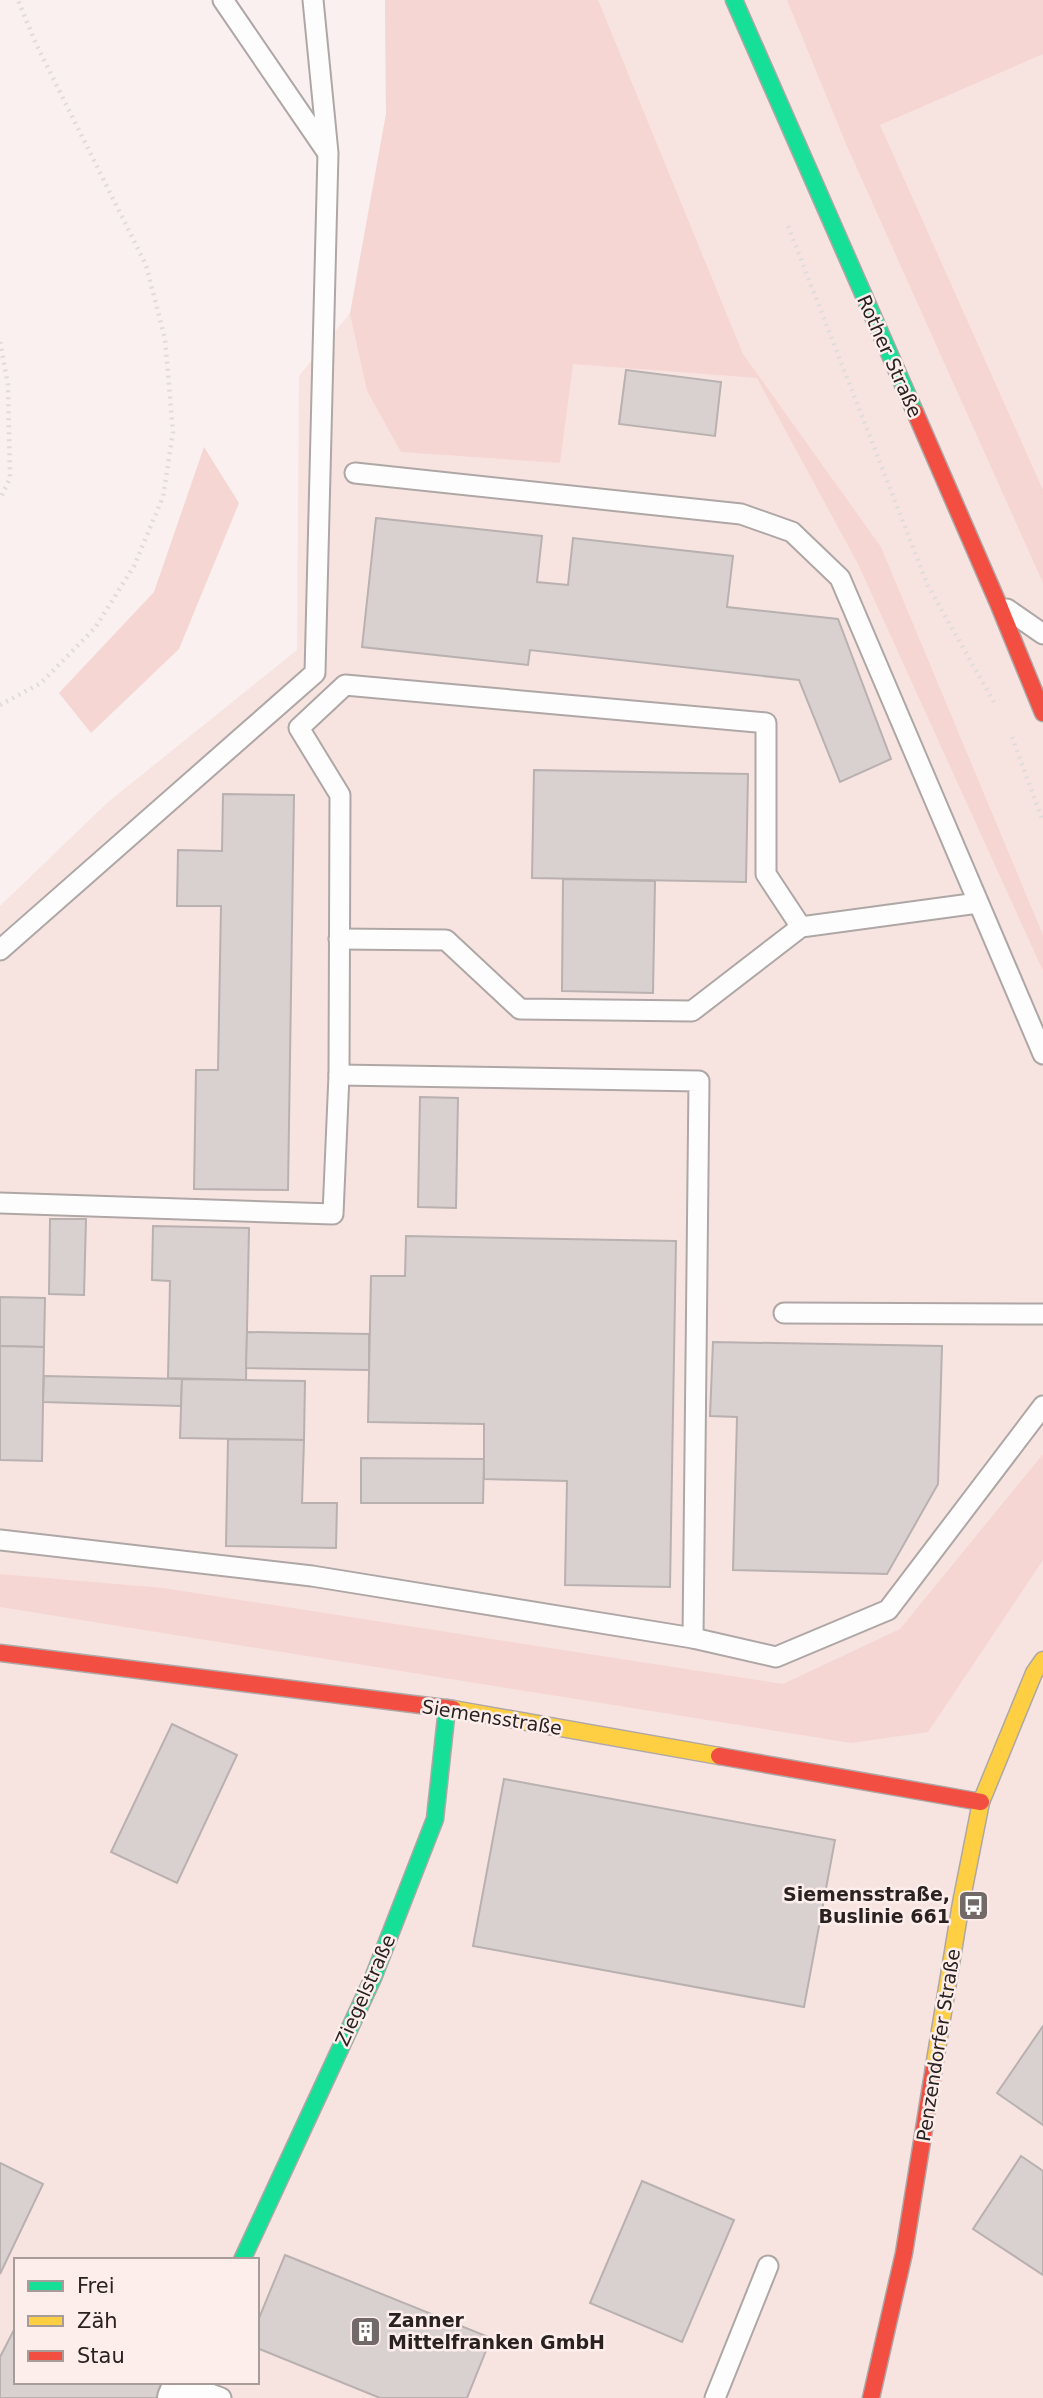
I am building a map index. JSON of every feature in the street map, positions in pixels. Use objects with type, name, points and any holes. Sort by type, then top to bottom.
[{"type":"street","name":"Rother Straße","points":[[734,0],[1041,705]]},
{"type":"street","name":"Siemensstraße","points":[[0,1653],[447,1708],[981,1802]]},
{"type":"street","name":"Penzendorfer Straße","points":[[871,2398],[904,2253],[961,1903],[981,1802],[1034,1673],[1043,1660]]},
{"type":"street","name":"Ziegelstraße","points":[[243,2258],[373,1978],[435,1819],[447,1708]]},
{"type":"lane","points":[[223,0],[328,153]]},
{"type":"lane","points":[[0,950],[314,673],[328,153],[313,0]]},
{"type":"lane","points":[[355,473],[741,514],[792,532],[840,578],[1043,1054]]},
{"type":"lane","points":[[998,603],[1043,634]]},
{"type":"lane","points":[[0,1203],[333,1214],[339,1075],[340,795],[299,728],[345,685],[766,723],[766,874],[802,928]]},
{"type":"lane","points":[[339,939],[446,940],[520,1009],[692,1011],[802,928],[978,902]]},
{"type":"lane","points":[[339,1075],[699,1081],[693,1638]]},
{"type":"lane","points":[[784,1313],[1043,1314]]},
{"type":"lane","points":[[0,1540],[312,1576],[693,1638],[776,1657],[888,1611],[1043,1406]]},
{"type":"lane","points":[[715,2398],[768,2266]]},
{"type":"lane","points":[[182,2388],[221,2398]]},
{"type":"path","points":[[0,705],[41,682],[95,628],[134,566],[163,497],[173,432],[165,340],[146,265],[36,44],[18,0]]},
{"type":"path","points":[[788,224],[928,586],[995,702]]},
{"type":"path","points":[[0,342],[9,384],[10,478],[0,499]]},
{"type":"path","points":[[1008,725],[1043,822]]},
{"type":"shaded area","points":[[385,0],[1043,0],[1043,2398],[0,2398],[0,906],[108,802],[297,650],[299,376],[350,313],[386,114]]},
{"type":"shaded area","points":[[385,0],[598,0],[743,354],[881,547],[1043,935],[1043,971],[858,564],[757,378],[573,364],[560,463],[401,452],[367,391],[350,314],[386,114]]},
{"type":"shaded area","points":[[787,0],[1043,0],[1043,54],[880,125],[1043,490],[1043,583],[846,144]]},
{"type":"shaded area","points":[[204,447],[239,503],[179,649],[91,733],[59,693],[154,592]]},
{"type":"shaded area","points":[[1043,1454],[1043,1560],[928,1732],[851,1743],[0,1607],[0,1574],[163,1588],[783,1684],[900,1629]]},
{"type":"building","points":[[626,370],[721,382],[715,436],[619,424]]},
{"type":"building","points":[[376,518],[542,536],[537,582],[568,585],[573,538],[733,556],[727,607],[838,619],[891,759],[840,782],[799,680],[530,650],[528,665],[362,647]]},
{"type":"building","points":[[534,770],[748,774],[746,882],[532,878]]},
{"type":"building","points":[[223,794],[294,795],[288,1190],[194,1189],[196,1070],[218,1070],[221,906],[177,906],[178,850],[222,851]]},
{"type":"building","points":[[563,879],[655,881],[653,993],[562,991]]},
{"type":"building","points":[[420,1097],[458,1098],[456,1208],[418,1207]]},
{"type":"building","points":[[50,1219],[86,1219],[84,1295],[49,1294]]},
{"type":"building","points":[[153,1226],[249,1228],[246,1380],[168,1378],[170,1281],[152,1280]]},
{"type":"building","points":[[406,1236],[676,1241],[670,1587],[565,1585],[567,1481],[484,1479],[484,1424],[368,1422],[371,1276],[405,1276]]},
{"type":"building","points":[[0,1297],[45,1298],[44,1347],[0,1346]]},
{"type":"building","points":[[247,1332],[369,1334],[369,1370],[246,1368]]},
{"type":"building","points":[[713,1342],[942,1346],[938,1484],[887,1574],[733,1570],[737,1417],[710,1416]]},
{"type":"building","points":[[0,1346],[44,1347],[42,1461],[0,1460]]},
{"type":"building","points":[[44,1376],[182,1379],[181,1406],[43,1402]]},
{"type":"building","points":[[182,1379],[305,1381],[304,1440],[180,1438]]},
{"type":"building","points":[[228,1439],[304,1440],[302,1503],[337,1503],[336,1548],[226,1546]]},
{"type":"building","points":[[361,1458],[484,1459],[483,1503],[361,1503]]},
{"type":"building","points":[[172,1724],[237,1755],[177,1883],[111,1852]]},
{"type":"building","points":[[504,1779],[835,1840],[804,2007],[473,1946]]},
{"type":"building","points":[[1043,2026],[1043,2125],[997,2093]]},
{"type":"building","points":[[1021,2156],[1043,2171],[1043,2275],[973,2229]]},
{"type":"building","points":[[0,2163],[43,2184],[0,2274]]},
{"type":"building","points":[[642,2181],[734,2220],[682,2342],[590,2303]]},
{"type":"building","name":"Zanner Mittelfranken GmbH","points":[[285,2255],[491,2338],[467,2398],[380,2398],[259,2349],[259,2318]]},
{"type":"building","points":[[14,2330],[14,2384],[165,2384],[158,2398],[0,2398],[0,2357]]},
{"type":"traffic: fast","points":[[734,0],[915,412]]},
{"type":"traffic: fast","points":[[243,2258],[373,1978],[435,1819],[447,1708]]},
{"type":"traffic: slow","points":[[934,2067],[981,1802],[1034,1673],[1043,1660]]},
{"type":"traffic: slow","points":[[453,1709],[719,1756]]},
{"type":"traffic: jam","points":[[915,412],[1043,713]]},
{"type":"traffic: jam","points":[[0,1653],[453,1709]]},
{"type":"traffic: jam","points":[[719,1756],[981,1802]]},
{"type":"traffic: jam","points":[[871,2398],[904,2253],[934,2067]]},
{"type":"place","name":"Siemensstraße, Buslinie 661","points":[[973,1905]]},
{"type":"place","name":"Zanner Mittelfranken GmbH","points":[[365,2331]]}]
